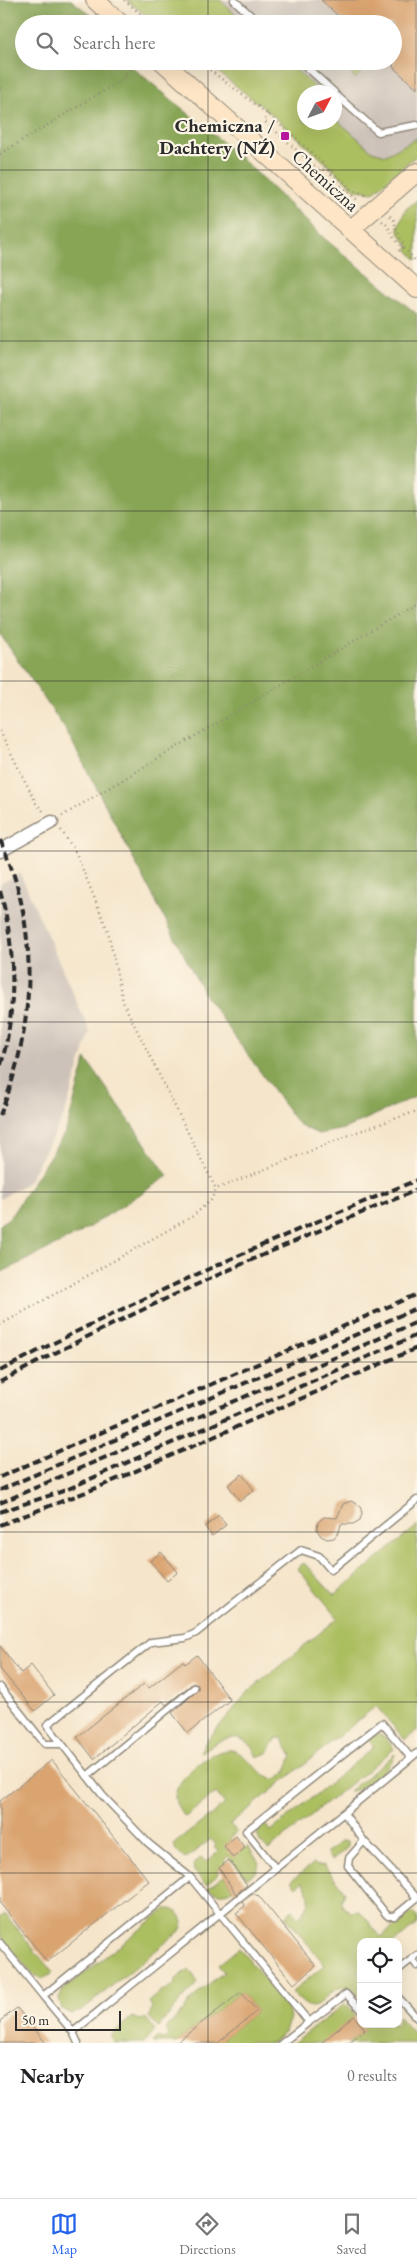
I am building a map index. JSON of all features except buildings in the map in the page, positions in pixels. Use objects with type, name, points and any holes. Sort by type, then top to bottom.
[{"type":"street","points":[[95,0],[111,15]]},
{"type":"street","name":"Chemiczna","points":[[172,70],[417,289]]},
{"type":"street","points":[[350,230],[417,172]]},
{"type":"street","points":[[0,851],[52,822]]},
{"type":"lane","points":[[234,0],[250,15]]},
{"type":"lane","points":[[310,70],[326,85]]},
{"type":"lane","points":[[342,100],[378,132],[417,125]]},
{"type":"lane","points":[[308,2022],[190,1877],[148,1843],[103,1796],[47,1725],[151,1642],[185,1638],[196,1633],[301,1550],[319,1556],[331,1570],[417,1500]]},
{"type":"lane","points":[[0,1687],[45,1744],[62,1744]]},
{"type":"lane","points":[[87,1776],[194,1688]]},
{"type":"lane","points":[[276,1869],[246,1831],[382,1723],[411,1758]]},
{"type":"lane","points":[[73,2032],[417,1753]]},
{"type":"lane","points":[[344,1813],[364,1841],[417,1898],[395,1916],[388,1916],[386,1914],[348,1866],[349,1858],[364,1841]]},
{"type":"lane","points":[[43,1996],[190,1877]]},
{"type":"lane","points":[[0,1943],[73,2032],[78,2043]]},
{"type":"lane","points":[[402,1967],[414,1957],[417,1966]]},
{"type":"lane","points":[[282,2043],[346,1994],[357,2006]]},
{"type":"lane","points":[[402,2001],[417,2018]]},
{"type":"path","points":[[124,0],[142,15]]},
{"type":"path","points":[[0,154],[121,80],[129,70]]},
{"type":"path","points":[[210,70],[268,114],[318,158],[340,186],[395,221],[394,226],[404,245],[387,262]]},
{"type":"path","points":[[268,114],[264,121],[318,169],[332,171],[352,190],[364,193],[394,238],[417,262]]},
{"type":"path","points":[[52,822],[417,603]]},
{"type":"path","points":[[0,731],[36,803],[67,836],[76,852],[108,931],[123,1002],[216,1189]]},
{"type":"path","points":[[0,1325],[192,1216],[211,1200],[216,1189],[357,1132],[417,1111]]},
{"type":"shaded area","points":[[195,0],[417,0],[417,142],[379,164],[342,129],[342,85],[297,85],[297,87],[276,70],[402,70],[402,15],[212,15]]},
{"type":"shaded area","points":[[20,873],[90,1032],[64,1116],[28,1182],[0,1199],[0,884]]},
{"type":"green space","points":[[0,0],[71,0],[91,15],[15,15],[15,70],[136,70],[237,154],[325,239],[417,314],[417,1096],[344,1129],[318,1134],[298,1124],[206,997],[67,732],[0,634]]},
{"type":"green space","points":[[126,0],[220,0],[236,15],[145,15]]},
{"type":"green space","points":[[215,70],[296,70],[312,85],[297,85],[297,130],[342,130],[342,124],[372,151],[386,155],[417,138],[417,155],[374,192],[356,190],[269,112]]},
{"type":"green space","points":[[351,70],[363,70],[355,79]]},
{"type":"green space","points":[[417,200],[417,260],[407,249],[409,247],[400,234],[398,227],[406,209]]},
{"type":"green space","points":[[86,1059],[168,1176],[80,1233],[0,1273],[0,1225],[11,1216],[66,1131]]},
{"type":"green space","points":[[417,1526],[417,1731],[405,1740],[376,1706],[230,1824],[237,1832],[230,1838],[233,1857],[248,1846],[259,1863],[257,1871],[248,1878],[246,1877],[228,1856],[224,1860],[226,1863],[218,1869],[219,1874],[206,1885],[194,1871],[193,1865],[201,1857],[206,1862],[218,1852],[214,1847],[216,1845],[211,1839],[185,1859],[176,1851],[174,1844],[225,1804],[216,1793],[185,1817],[176,1803],[177,1789],[181,1781],[196,1766],[205,1759],[223,1751],[231,1750],[240,1753],[262,1773],[275,1780],[285,1773],[292,1756],[282,1738],[277,1738],[267,1753],[257,1757],[251,1747],[239,1738],[216,1743],[200,1753],[205,1743],[248,1692],[338,1618],[297,1568],[304,1563],[334,1595]]},
{"type":"green space","points":[[378,1734],[386,1738],[394,1749],[268,1850],[260,1842],[257,1834],[261,1825],[264,1823],[271,1831],[374,1747],[368,1739]]},
{"type":"green space","points":[[395,1754],[389,1765],[369,1783],[349,1791]]},
{"type":"green space","points":[[341,1841],[348,1842],[348,1847],[332,1861],[326,1853]]},
{"type":"green space","points":[[314,1863],[317,1866],[324,1865],[345,1892],[341,1901],[343,1907],[351,1912],[360,1911],[381,1937],[412,1912],[417,1917],[417,1924],[400,1938],[357,1938],[357,1995],[353,1990],[343,1987],[328,1995],[318,2005],[314,2007],[308,2006],[301,2002],[292,1992],[325,1965],[285,1916],[293,1910],[298,1917],[306,1909],[309,1901],[308,1892],[302,1882],[296,1887],[291,1881]]},
{"type":"green space","points":[[224,1876],[233,1890],[220,1893],[213,1892],[207,1888]]},
{"type":"green space","points":[[166,1909],[176,1911],[180,1915],[183,1924],[180,1931],[81,2011],[71,2014],[62,2009],[59,1999],[63,1990]]},
{"type":"green space","points":[[5,1914],[53,1973],[43,1978],[33,1975],[0,1935],[0,1918]]},
{"type":"green space","points":[[239,1948],[287,2007],[290,2018],[285,2031],[271,2043],[218,2043],[257,2011],[241,1992],[176,2043],[153,2043],[157,2038],[162,2040],[168,2036],[166,2029],[199,1992],[224,1972],[218,1965]]},
{"type":"green space","points":[[189,1969],[198,1982],[158,2027],[149,2017],[152,2008],[149,2001],[164,1989],[166,1991],[176,1983],[174,1981]]},
{"type":"green space","points":[[345,2004],[356,2015],[324,2041],[325,2043],[293,2043]]},
{"type":"green space","points":[[132,2017],[139,2020],[146,2018],[155,2030],[144,2043],[115,2043],[110,2036]]},
{"type":"green space","points":[[402,2020],[417,2037],[417,2043],[348,2043],[365,2030],[363,2028],[402,2028]]},
{"type":"railway","points":[[0,840],[13,873],[22,907],[27,942],[28,978],[21,1048],[12,1082],[0,1115]]},
{"type":"railway","points":[[0,891],[12,957],[12,1002],[6,1047],[0,1068]]},
{"type":"railway","points":[[0,1371],[51,1344],[206,1270],[417,1180]]},
{"type":"railway","points":[[0,1382],[102,1329],[206,1280],[417,1190]]},
{"type":"railway","points":[[0,1477],[417,1294]]},
{"type":"railway","points":[[0,1490],[417,1308]]},
{"type":"railway","points":[[0,1503],[417,1322]]},
{"type":"railway","points":[[0,1512],[66,1490],[417,1335]]},
{"type":"railway","points":[[0,1525],[99,1487],[417,1348]]},
{"type":"place","name":"Chemiczna / Dachtery (NŹ)","points":[[285,136]]}]
